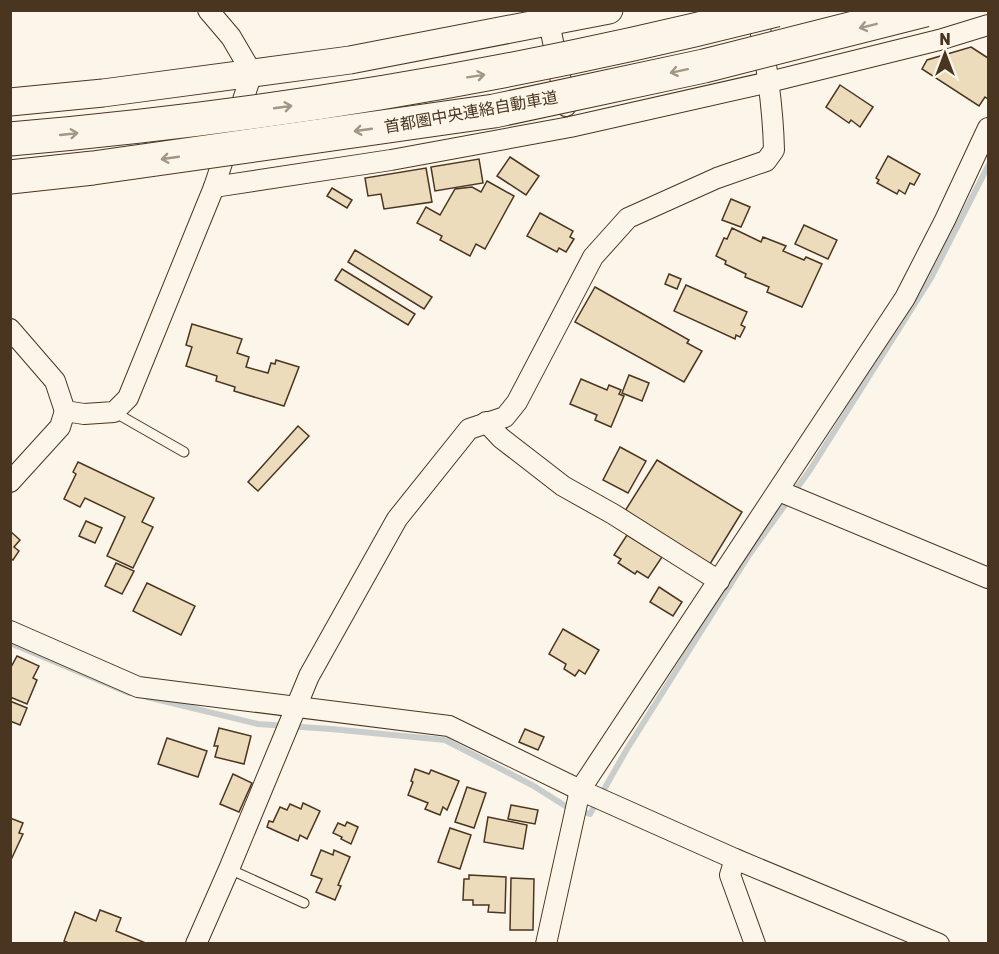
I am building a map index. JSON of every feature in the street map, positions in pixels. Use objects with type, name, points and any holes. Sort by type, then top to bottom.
[{"type":"highway","name":"首都圏中央連絡自動車道","points":[[10,139],[284,108],[479,76],[694,31],[776,10]]},
{"type":"highway","name":"首都圏中央連絡自動車道","points":[[10,177],[93,168],[494,111],[704,66],[925,10]]},
{"type":"street","points":[[65,411],[84,414],[114,412],[129,398],[214,187],[252,73],[231,37],[208,10]]},
{"type":"street","points":[[10,102],[103,93],[350,60],[609,10]]},
{"type":"street","points":[[196,944],[309,676],[396,519],[469,429],[505,417],[517,402],[593,257],[628,218],[717,177],[766,161],[774,150],[769,81],[757,10]]},
{"type":"street","points":[[549,22],[570,127]]},
{"type":"street","points":[[214,187],[391,160],[570,127],[939,40],[988,25]]},
{"type":"street","points":[[546,944],[580,790],[779,491],[904,297],[945,220],[988,128]]},
{"type":"street","points":[[10,329],[55,381],[65,411],[60,427],[10,482]]},
{"type":"street","points":[[486,422],[501,438],[563,486],[613,514],[718,581]]},
{"type":"street","points":[[779,491],[988,578]]},
{"type":"street","points":[[10,631],[138,687],[449,726],[580,790],[735,859],[939,944]]},
{"type":"street","points":[[735,859],[730,875],[755,944]]},
{"type":"lane","points":[[114,412],[184,452]]},
{"type":"lane","points":[[229,869],[304,903]]},
{"type":"building","points":[[971,47],[988,58],[988,99],[985,97],[979,106],[922,69],[927,60]]},
{"type":"building","points":[[840,85],[873,107],[860,127],[851,120],[849,123],[826,107]]},
{"type":"building","points":[[888,156],[920,174],[914,185],[910,183],[905,194],[899,190],[897,194],[877,183],[879,180],[876,178]]},
{"type":"building","points":[[510,157],[539,176],[526,195],[497,176]]},
{"type":"building","points":[[479,159],[483,183],[435,191],[431,167]]},
{"type":"building","points":[[426,168],[432,202],[384,209],[381,194],[368,196],[365,178]]},
{"type":"building","points":[[487,181],[514,196],[485,249],[476,244],[470,256],[440,240],[442,236],[417,223],[426,207],[440,215],[455,189],[472,187],[481,192]]},
{"type":"building","points":[[332,188],[352,200],[347,208],[327,196]]},
{"type":"building","points":[[731,199],[750,207],[741,227],[722,220]]},
{"type":"building","points":[[540,213],[573,231],[570,237],[574,239],[566,252],[559,248],[557,252],[527,236]]},
{"type":"building","points":[[804,225],[837,240],[828,259],[795,244]]},
{"type":"building","points":[[732,228],[761,242],[763,237],[786,246],[783,251],[804,260],[806,257],[822,264],[802,307],[767,292],[769,287],[745,277],[746,274],[725,264],[726,261],[716,256],[724,238],[727,239]]},
{"type":"building","points":[[355,250],[432,297],[424,309],[348,262]]},
{"type":"building","points":[[342,269],[415,314],[408,325],[335,280]]},
{"type":"building","points":[[669,274],[681,279],[677,289],[665,284]]},
{"type":"building","points":[[686,285],[747,312],[741,325],[745,327],[740,337],[736,335],[735,339],[674,311]]},
{"type":"building","points":[[595,287],[689,340],[687,343],[702,351],[684,382],[575,322]]},
{"type":"building","points":[[192,324],[242,339],[237,353],[249,357],[246,367],[268,373],[271,363],[275,364],[276,360],[299,367],[284,406],[234,391],[235,387],[216,381],[217,376],[186,366],[192,347],[186,345]]},
{"type":"building","points":[[629,375],[649,383],[642,401],[622,393]]},
{"type":"building","points":[[581,379],[607,390],[609,385],[621,390],[619,394],[624,396],[611,427],[595,420],[597,415],[570,404]]},
{"type":"building","points":[[298,426],[309,436],[258,491],[248,482]]},
{"type":"building","points":[[620,447],[646,461],[628,493],[603,480]]},
{"type":"building","points":[[657,460],[742,512],[710,564],[625,511]]},
{"type":"building","points":[[78,462],[154,498],[142,522],[153,527],[133,568],[107,556],[125,517],[85,498],[80,507],[64,499],[76,474],[73,472]]},
{"type":"building","points":[[86,521],[102,528],[95,543],[79,536]]},
{"type":"building","points":[[10,531],[20,540],[14,547],[19,551],[13,560],[10,558]]},
{"type":"building","points":[[627,535],[662,557],[648,578],[637,571],[635,574],[618,563],[621,559],[614,555]]},
{"type":"building","points":[[116,563],[134,571],[122,594],[105,586]]},
{"type":"building","points":[[147,583],[195,606],[181,635],[133,611]]},
{"type":"building","points":[[659,587],[682,602],[673,616],[650,602]]},
{"type":"building","points":[[563,629],[599,650],[585,674],[579,670],[575,676],[564,669],[566,664],[549,654]]},
{"type":"building","points":[[17,656],[39,666],[33,678],[37,680],[27,704],[10,697],[10,669]]},
{"type":"building","points":[[10,701],[27,708],[20,725],[10,721]]},
{"type":"building","points":[[219,728],[251,736],[244,764],[215,757],[218,746],[214,746]]},
{"type":"building","points":[[525,729],[544,737],[538,750],[519,742]]},
{"type":"building","points":[[167,738],[207,751],[198,777],[158,764]]},
{"type":"building","points":[[415,769],[429,774],[431,770],[459,781],[447,810],[443,807],[440,815],[425,809],[428,803],[408,795]]},
{"type":"building","points":[[233,774],[252,783],[239,812],[220,804]]},
{"type":"building","points":[[467,787],[486,793],[474,828],[455,822]]},
{"type":"building","points":[[303,803],[320,811],[307,839],[300,835],[298,841],[267,827],[269,821],[273,822],[280,807],[287,810],[290,804],[301,809]]},
{"type":"building","points":[[511,805],[538,810],[535,824],[508,819]]},
{"type":"building","points":[[488,817],[527,825],[523,849],[484,842]]},
{"type":"building","points":[[10,818],[23,823],[19,833],[23,834],[10,862]]},
{"type":"building","points":[[347,822],[358,827],[351,844],[333,833],[338,823],[345,826]]},
{"type":"building","points":[[450,828],[471,835],[460,869],[438,862]]},
{"type":"building","points":[[321,850],[333,855],[334,850],[350,857],[338,885],[341,886],[335,900],[316,892],[322,879],[311,875]]},
{"type":"building","points":[[469,875],[506,877],[505,913],[488,912],[489,905],[473,905],[473,900],[463,900],[464,879],[469,879]]},
{"type":"building","points":[[511,878],[534,879],[533,930],[510,930]]},
{"type":"building","points":[[100,910],[121,918],[116,931],[148,944],[71,944],[64,941],[75,912],[96,921]]},
{"type":"waterway","points":[[147,697],[258,724],[445,740],[532,785],[567,807],[590,814],[627,749],[749,555],[810,470],[931,278],[988,166]]},
{"type":"waterway","points":[[10,643],[129,693]]}]
